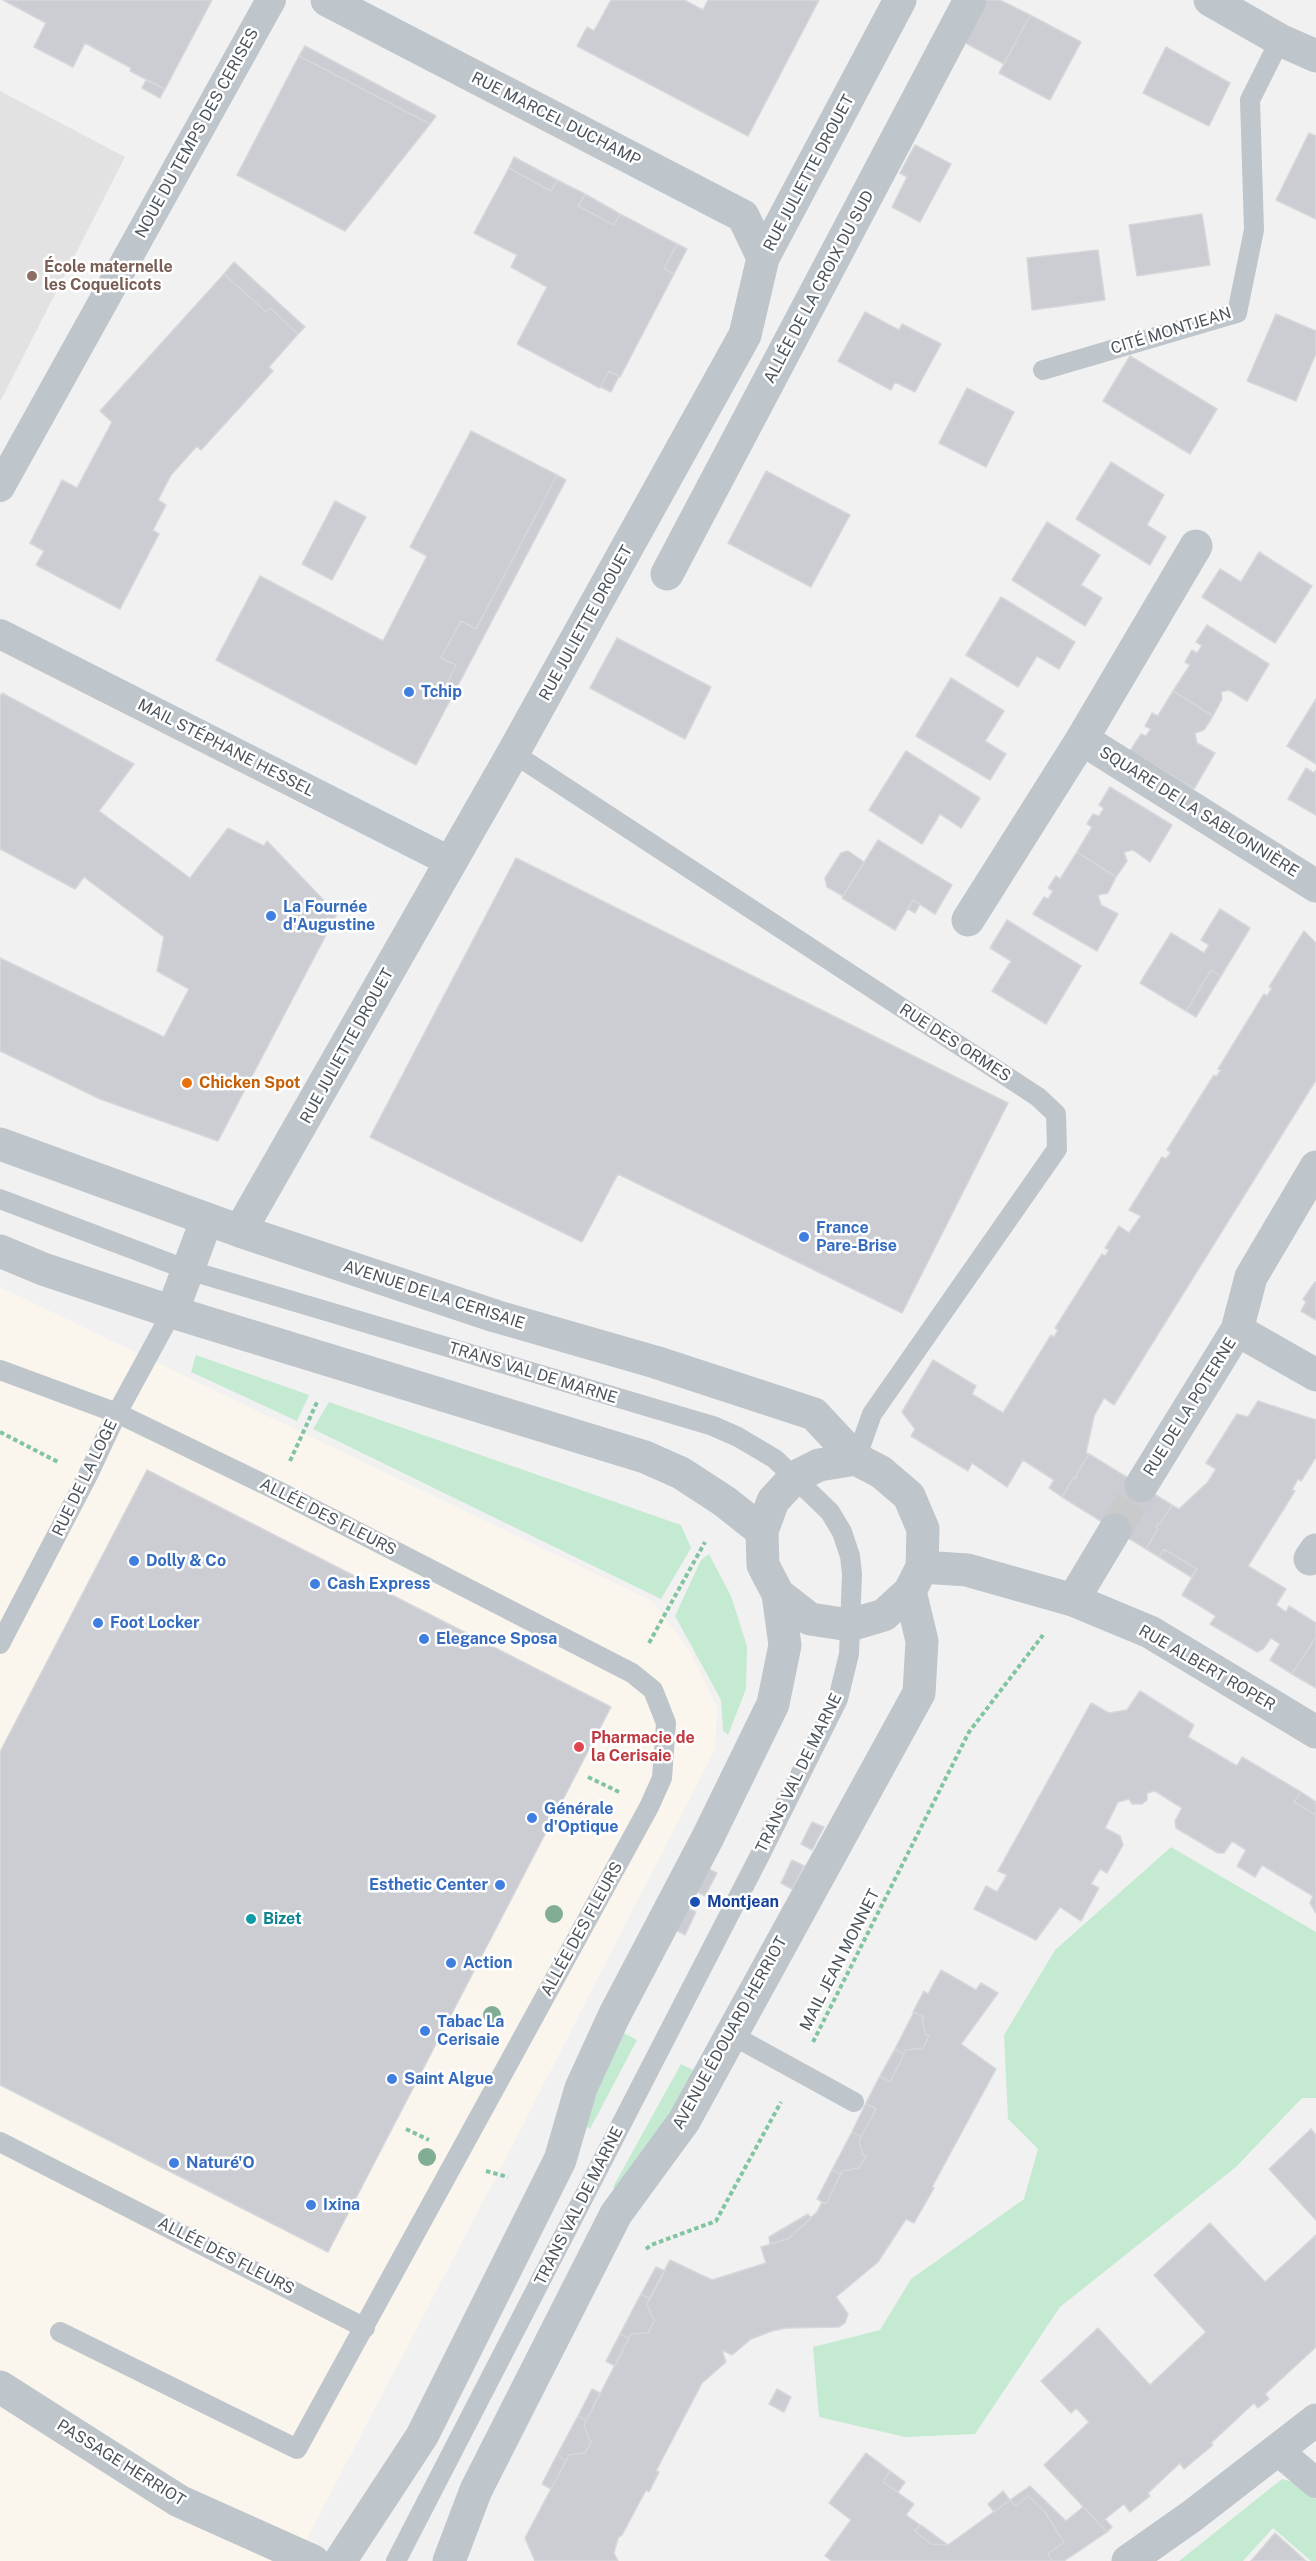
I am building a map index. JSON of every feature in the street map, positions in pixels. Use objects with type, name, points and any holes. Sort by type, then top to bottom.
[{"type":"street","name":"NOUE DU TEMPS DES CERISES","points":[[0,487],[271,0]]},
{"type":"street","name":"RUE MARCEL DUCHAMP","points":[[327,0],[743,216],[764,258]]},
{"type":"street","name":"RUE JULIETTE DROUET","points":[[240,1232],[452,862],[745,335],[764,258],[900,0]]},
{"type":"street","name":"ALLÉE DE LA CROIX DU SUD","points":[[667,574],[970,0]]},
{"type":"street","points":[[1210,0],[1281,40],[1316,56]]},
{"type":"street","name":"SQUARE DE LA SABLONNIÈRE","points":[[968,920],[1082,739],[1196,546]]},
{"type":"street","name":"MAIL STÉPHANE HESSEL","points":[[0,634],[452,862]]},
{"type":"street","name":"SQUARE DE LA SABLONNIÈRE","points":[[1082,739],[1316,886]]},
{"type":"street","name":"AVENUE DE LA CERISAIE","points":[[0,1144],[240,1232],[495,1316],[656,1362],[814,1414],[856,1459],[881,1472],[909,1496],[923,1529],[916,1579]]},
{"type":"street","name":"RUE DE LA POTERNE","points":[[1141,1486],[1237,1330],[1251,1277],[1316,1167]]},
{"type":"street","points":[[172,1312],[207,1220]]},
{"type":"street","points":[[0,1251],[43,1269],[172,1312],[335,1364],[645,1457],[681,1473],[724,1501],[762,1531]]},
{"type":"street","points":[[1237,1330],[1316,1375]]},
{"type":"street","points":[[340,2561],[427,2425],[560,2160],[580,2088],[614,2016],[708,1837],[773,1704],[785,1645],[778,1594],[763,1564],[762,1531],[773,1501],[795,1477],[819,1465],[856,1459]]},
{"type":"street","points":[[1073,1600],[1114,1530]]},
{"type":"street","name":"RUE ALBERT ROPER","points":[[916,1579],[967,1570],[1073,1600],[1150,1632],[1316,1732]]},
{"type":"street","points":[[778,1594],[810,1619],[850,1625],[884,1615],[916,1579]]},
{"type":"street","name":"AVENUE ÉDOUARD HERRIOT","points":[[448,2561],[476,2490],[616,2214],[684,2121],[919,1693],[922,1641],[916,1579]]},
{"type":"street","name":"PASSAGE HERRIOT","points":[[0,2386],[179,2501],[313,2561]]},
{"type":"street","points":[[1128,2561],[1192,2516],[1316,2420]]},
{"type":"street","points":[[1276,2451],[1316,2483]]},
{"type":"lane","name":"CITÉ MONTJEAN","points":[[1043,370],[1237,313],[1254,230],[1250,100],[1281,40]]},
{"type":"lane","name":"RUE DES ORMES","points":[[513,753],[1038,1097],[1056,1114],[1058,1149],[872,1414],[856,1459]]},
{"type":"lane","name":"TRANS VAL DE MARNE","points":[[0,1199],[188,1270],[713,1426],[762,1449],[795,1477],[830,1512],[842,1532],[850,1556],[852,1574],[849,1654],[838,1699],[396,2561]]},
{"type":"lane","name":"RUE DE LA LOGE","points":[[0,1644],[88,1475],[117,1413],[172,1312]]},
{"type":"lane","name":"ALLÉE DES FLEURS","points":[[0,1370],[117,1413],[276,1490],[632,1673],[653,1690],[666,1723],[662,1778],[365,2328],[0,2142]]},
{"type":"lane","points":[[730,2034],[854,2102]]},
{"type":"lane","points":[[60,2332],[297,2449],[365,2328]]},
{"type":"path","points":[[276,1490],[335,1364]]},
{"type":"path","points":[[632,1673],[705,1542]]},
{"type":"path","name":"MAIL JEAN MONNET","points":[[591,2263],[626,2270],[651,2245],[716,2221],[798,2071],[969,1732],[1027,1653],[1073,1600]]},
{"type":"path","points":[[485,2170],[506,2176]]},
{"type":"shaded area","name":"École maternelle les Coquelicots","points":[[0,91],[125,157],[0,402]]},
{"type":"shaded area","points":[[0,1287],[652,1601],[689,1650],[717,1707],[715,1749],[510,2150],[295,2561],[0,2561]]},
{"type":"green space","points":[[196,1355],[309,1395],[297,1421],[191,1372]]},
{"type":"green space","points":[[329,1402],[681,1525],[691,1548],[661,1599],[313,1429]]},
{"type":"green space","points":[[709,1554],[731,1596],[747,1646],[746,1689],[728,1735],[723,1731],[721,1700],[675,1616],[701,1560]]},
{"type":"green space","points":[[1171,1847],[1316,1932],[1316,2098],[1302,2098],[1236,2167],[1060,2307],[975,2434],[905,2437],[819,2417],[813,2347],[880,2330],[911,2279],[1024,2199],[1038,2149],[1008,2119],[1004,2035],[1055,1950]]},
{"type":"green space","points":[[622,2032],[637,2040],[590,2129],[584,2125],[585,2121]]},
{"type":"green space","points":[[681,2064],[697,2072],[684,2096],[616,2189],[613,2187]]},
{"type":"green space","points":[[1282,2479],[1300,2484],[1316,2499],[1316,2561],[1311,2561],[1273,2528],[1243,2561],[1179,2561]]},
{"type":"building","points":[[3,0],[212,0],[165,89],[130,71],[131,68],[85,43],[73,67],[34,47],[46,23]]},
{"type":"building","points":[[611,0],[684,0],[703,10],[708,0],[819,0],[748,136],[577,46],[587,27],[594,31]]},
{"type":"building","points":[[984,0],[1000,0],[1030,15],[1004,64],[962,41]]},
{"type":"building","points":[[1030,15],[1081,42],[1050,100],[999,73]]},
{"type":"building","points":[[305,46],[436,116],[430,124],[299,56]]},
{"type":"building","points":[[1166,47],[1230,83],[1209,126],[1143,93]]},
{"type":"building","points":[[299,56],[430,124],[345,231],[237,175]]},
{"type":"building","points":[[146,80],[165,89],[160,98],[142,88]]},
{"type":"building","points":[[1309,133],[1316,136],[1316,219],[1276,200]]},
{"type":"building","points":[[915,145],[951,164],[920,222],[892,207],[907,177],[900,173]]},
{"type":"building","points":[[514,157],[557,180],[551,191],[509,168]]},
{"type":"building","points":[[509,168],[551,191],[557,180],[585,194],[578,206],[614,225],[620,214],[677,244],[664,269],[674,274],[620,377],[609,371],[600,388],[517,344],[547,287],[511,267],[517,255],[474,233]]},
{"type":"building","points":[[585,194],[620,214],[614,225],[578,206]]},
{"type":"building","points":[[1202,214],[1210,265],[1137,276],[1129,225]]},
{"type":"building","points":[[677,244],[687,249],[674,274],[664,269]]},
{"type":"building","points":[[1098,250],[1105,300],[1032,310],[1027,258]]},
{"type":"building","points":[[234,262],[305,327],[298,334],[270,308],[266,312],[224,274]]},
{"type":"building","points":[[224,274],[266,312],[270,308],[298,334],[269,367],[273,371],[201,450],[197,446],[171,475],[158,500],[166,505],[153,530],[159,534],[120,609],[36,565],[44,551],[30,543],[62,480],[77,488],[112,422],[100,411]]},
{"type":"building","points":[[865,312],[899,330],[902,324],[941,344],[915,392],[895,382],[891,390],[838,361]]},
{"type":"building","points":[[1276,314],[1316,331],[1316,353],[1296,401],[1247,381]]},
{"type":"building","points":[[1130,356],[1217,409],[1190,454],[1103,401]]},
{"type":"building","points":[[609,371],[619,376],[611,392],[601,387]]},
{"type":"building","points":[[967,388],[1014,412],[986,467],[939,443]]},
{"type":"building","points":[[471,431],[557,475],[476,629],[461,621],[441,658],[456,665],[445,687],[455,691],[416,765],[216,660],[260,576],[383,641],[427,556],[410,547]]},
{"type":"building","points":[[1111,462],[1164,495],[1147,525],[1166,537],[1150,565],[1076,519]]},
{"type":"building","points":[[766,471],[850,515],[811,587],[728,543]]},
{"type":"building","points":[[557,475],[566,480],[455,691],[445,687],[456,665],[441,658],[461,621],[476,629]]},
{"type":"building","points":[[335,501],[366,517],[332,580],[302,564]]},
{"type":"building","points":[[1047,522],[1100,555],[1081,585],[1102,598],[1085,626],[1012,580]]},
{"type":"building","points":[[1259,552],[1312,586],[1275,643],[1202,597],[1220,569],[1241,582]]},
{"type":"building","points":[[1001,597],[1075,642],[1059,669],[1037,656],[1018,687],[966,655]]},
{"type":"building","points":[[1207,625],[1269,664],[1247,701],[1229,690],[1221,692],[1222,699],[1213,716],[1173,691],[1190,665],[1185,662],[1192,650],[1197,653],[1202,646],[1196,642]]},
{"type":"building","points":[[617,638],[711,687],[685,739],[590,688]]},
{"type":"building","points":[[951,678],[1004,711],[985,741],[1006,754],[990,780],[916,736]]},
{"type":"building","points":[[1173,691],[1213,716],[1204,730],[1195,733],[1197,743],[1215,753],[1194,789],[1130,751],[1141,734],[1146,736],[1151,729],[1145,726],[1152,713],[1158,716]]},
{"type":"building","points":[[2,693],[134,764],[99,811],[190,878],[228,828],[264,846],[267,841],[337,914],[218,1141],[100,1099],[0,1051],[0,958],[164,1037],[189,989],[157,971],[164,937],[84,877],[75,889],[0,849],[0,697]]},
{"type":"building","points":[[1316,699],[1316,764],[1287,746]]},
{"type":"building","points":[[906,751],[980,798],[961,828],[940,814],[922,844],[869,810]]},
{"type":"building","points":[[1306,768],[1314,773],[1316,770],[1316,815],[1288,799]]},
{"type":"building","points":[[1110,787],[1172,825],[1150,862],[1133,850],[1124,852],[1127,861],[1116,877],[1077,852],[1092,827],[1087,824],[1093,814],[1099,816],[1104,808],[1099,805]]},
{"type":"building","points":[[878,840],[952,885],[935,914],[913,900],[895,930],[842,898]]},
{"type":"building","points":[[848,851],[864,862],[843,896],[827,887],[825,878],[841,853]]},
{"type":"building","points":[[1077,852],[1116,877],[1108,893],[1098,895],[1101,905],[1118,914],[1097,951],[1033,914],[1044,897],[1048,899],[1053,891],[1048,888],[1056,876],[1060,879]]},
{"type":"building","points":[[516,858],[1008,1103],[902,1313],[618,1174],[582,1242],[370,1137]]},
{"type":"building","points":[[913,900],[920,904],[915,913],[908,909]]},
{"type":"building","points":[[1220,909],[1250,928],[1221,976],[1211,970],[1186,1011],[1140,983],[1171,933],[1204,953],[1209,945],[1201,940]]},
{"type":"building","points":[[1007,920],[1081,966],[1046,1024],[992,991],[1011,961],[990,948]]},
{"type":"building","points":[[1304,931],[1316,943],[1316,1080],[1114,1405],[1104,1398],[1094,1416],[1086,1453],[1089,1454],[1077,1473],[1076,1479],[1074,1477],[1062,1497],[1049,1488],[1054,1480],[1023,1460],[1007,1487],[972,1463],[968,1471],[911,1436],[915,1429],[902,1412],[933,1360],[976,1386],[972,1394],[1003,1413],[1051,1335],[1054,1337],[1058,1330],[1055,1328],[1102,1254],[1105,1256],[1109,1250],[1105,1248],[1119,1226],[1129,1233],[1141,1216],[1129,1210],[1162,1157],[1166,1159],[1171,1152],[1167,1150],[1214,1075],[1216,1077],[1221,1070],[1218,1069],[1264,994],[1267,996],[1272,988],[1269,987]]},
{"type":"building","points":[[1211,970],[1221,976],[1196,1017],[1186,1011]]},
{"type":"building","points":[[1315,1282],[1316,1320],[1301,1311],[1306,1302],[1303,1299]]},
{"type":"building","points":[[1258,1401],[1316,1420],[1316,1457],[1301,1481],[1298,1479],[1292,1490],[1295,1491],[1248,1566],[1286,1589],[1276,1605],[1286,1612],[1289,1606],[1316,1623],[1316,1637],[1292,1674],[1270,1660],[1280,1644],[1271,1638],[1263,1649],[1257,1652],[1210,1624],[1216,1616],[1182,1595],[1197,1569],[1164,1549],[1159,1557],[1146,1549],[1158,1529],[1156,1527],[1158,1523],[1160,1524],[1172,1505],[1179,1509],[1208,1482],[1216,1469],[1206,1463],[1237,1414],[1248,1417]]},
{"type":"building","points":[[1089,1454],[1172,1505],[1160,1524],[1158,1523],[1156,1527],[1158,1529],[1146,1549],[1062,1497],[1074,1477],[1076,1479],[1077,1473]]},
{"type":"building","name":"Bizet","points":[[147,1470],[611,1707],[328,2252],[0,2085],[0,1752]]},
{"type":"building","points":[[1164,1549],[1197,1569],[1191,1577],[1159,1557]]},
{"type":"building","points":[[1316,1637],[1316,1688],[1292,1674]]},
{"type":"building","points":[[1140,1691],[1194,1725],[1188,1737],[1237,1766],[1242,1757],[1301,1792],[1294,1802],[1316,1815],[1316,1913],[1310,1903],[1313,1896],[1262,1865],[1255,1877],[1237,1866],[1246,1850],[1232,1841],[1224,1853],[1218,1853],[1176,1828],[1175,1821],[1182,1808],[1155,1791],[1147,1793],[1147,1800],[1142,1804],[1132,1804],[1129,1799],[1118,1802],[1105,1828],[1120,1836],[1123,1845],[1107,1873],[1100,1869],[1091,1884],[1099,1888],[1081,1921],[1060,1907],[1036,1940],[974,1909],[986,1886],[997,1892],[1007,1875],[998,1871],[1091,1703],[1109,1713],[1127,1710]]},
{"type":"building","points":[[1301,1792],[1316,1802],[1316,1815],[1294,1802]]},
{"type":"building","points":[[812,1822],[824,1827],[812,1850],[801,1844]]},
{"type":"building","points":[[792,1860],[804,1866],[792,1889],[781,1883]]},
{"type":"building","points":[[705,1867],[717,1873],[705,1896],[693,1890]]},
{"type":"building","points":[[685,1907],[696,1912],[685,1935],[674,1929]]},
{"type":"building","points":[[941,1970],[976,1990],[981,1983],[998,1993],[961,2044],[996,2069],[914,2223],[906,2219],[878,2262],[836,2297],[848,2314],[845,2323],[839,2327],[786,2328],[751,2339],[732,2355],[722,2350],[726,2362],[702,2383],[656,2471],[659,2472],[649,2492],[646,2490],[622,2535],[618,2538],[614,2553],[618,2561],[535,2561],[525,2538],[569,2455],[585,2453],[592,2441],[589,2440],[584,2425],[631,2334],[648,2333],[655,2320],[647,2303],[670,2260],[712,2280],[766,2263],[761,2247],[788,2239],[817,2212],[822,2202],[826,2204],[842,2171],[859,2168],[866,2156],[863,2155],[859,2141],[876,2109],[866,2103],[880,2076],[890,2082],[906,2050],[923,2048],[929,2036],[926,2035],[922,2020],[924,2017],[913,2012],[924,1991],[928,1994]]},
{"type":"building","points":[[914,2012],[924,2017],[922,2020],[926,2035],[929,2036],[923,2048],[906,2050],[904,2054],[895,2049]]},
{"type":"building","points":[[895,2049],[904,2054],[890,2082],[880,2076]]},
{"type":"building","points":[[866,2103],[876,2109],[861,2137],[852,2132]]},
{"type":"building","points":[[1311,2129],[1316,2135],[1316,2220],[1269,2169]]},
{"type":"building","points":[[852,2132],[861,2137],[859,2141],[863,2155],[866,2156],[859,2168],[842,2171],[841,2174],[832,2170]]},
{"type":"building","points":[[832,2170],[841,2174],[826,2204],[817,2199]]},
{"type":"building","points":[[808,2214],[811,2218],[788,2239],[770,2244],[769,2237]]},
{"type":"building","points":[[1210,2223],[1265,2282],[1316,2235],[1316,2347],[1265,2394],[1269,2399],[1258,2408],[1254,2403],[1211,2443],[1213,2445],[1184,2469],[1180,2463],[1148,2493],[1150,2496],[1130,2512],[1124,2504],[1105,2519],[1112,2527],[1107,2532],[1044,2465],[1089,2422],[1076,2408],[1071,2413],[1041,2381],[1098,2328],[1150,2385],[1206,2332],[1154,2275]]},
{"type":"building","points":[[656,2267],[665,2271],[650,2299],[641,2294]]},
{"type":"building","points":[[641,2294],[650,2299],[647,2303],[655,2320],[648,2333],[631,2334],[629,2338],[620,2334]]},
{"type":"building","points":[[620,2334],[629,2338],[615,2366],[606,2361]]},
{"type":"building","points":[[592,2389],[600,2393],[586,2421],[578,2416]]},
{"type":"building","points":[[777,2389],[791,2397],[784,2412],[769,2404]]},
{"type":"building","points":[[578,2416],[586,2421],[584,2425],[589,2440],[592,2441],[585,2453],[569,2455],[566,2461],[557,2455]]},
{"type":"building","points":[[866,2453],[890,2471],[883,2482],[914,2504],[906,2515],[920,2525],[915,2531],[931,2544],[948,2545],[1010,2500],[1015,2506],[1028,2496],[1045,2512],[1064,2542],[1048,2554],[1052,2561],[832,2561],[825,2556],[851,2520],[829,2503]]},
{"type":"building","points":[[557,2455],[566,2461],[551,2489],[542,2484]]},
{"type":"building","points":[[890,2471],[905,2482],[898,2492],[883,2482]]},
{"type":"building","points":[[1030,2486],[1066,2521],[1083,2507],[1107,2532],[1064,2561],[1052,2561],[1048,2554],[1064,2542],[1045,2512],[1028,2496],[1015,2506],[1010,2500]]},
{"type":"building","points":[[1003,2491],[1010,2500],[994,2512],[988,2504]]},
{"type":"building","points":[[921,2525],[948,2545],[931,2544],[915,2531]]},
{"type":"building","points":[[1275,2533],[1306,2561],[1251,2561]]},
{"type":"tunnel","points":[[1115,1530],[1141,1486]]},
{"type":"place","name":"École maternelle les Coquelicots","points":[[32,276]]},
{"type":"place","name":"Tchip","points":[[409,692]]},
{"type":"place","name":"La Fournée d'Augustine","points":[[271,916]]},
{"type":"place","name":"Chicken Spot","points":[[187,1083]]},
{"type":"place","name":"France Pare-Brise","points":[[804,1237]]},
{"type":"place","name":"Dolly & Co","points":[[134,1561]]},
{"type":"place","name":"Cash Express","points":[[315,1584]]},
{"type":"place","name":"Foot Locker","points":[[98,1623]]},
{"type":"place","name":"Elegance Sposa","points":[[424,1639]]},
{"type":"place","name":"Pharmacie de la Cerisaie","points":[[579,1747]]},
{"type":"place","name":"Générale d'Optique","points":[[532,1818]]},
{"type":"place","name":"Esthetic Center","points":[[500,1885]]},
{"type":"place","name":"Montjean","points":[[695,1902]]},
{"type":"place","name":"Bizet","points":[[251,1919]]},
{"type":"place","name":"Action","points":[[451,1963]]},
{"type":"place","name":"Tabac La Cerisaie","points":[[425,2031]]},
{"type":"place","name":"Saint Algue","points":[[392,2079]]},
{"type":"place","name":"Naturé'O","points":[[174,2163]]},
{"type":"place","name":"Ixina","points":[[311,2205]]}]
